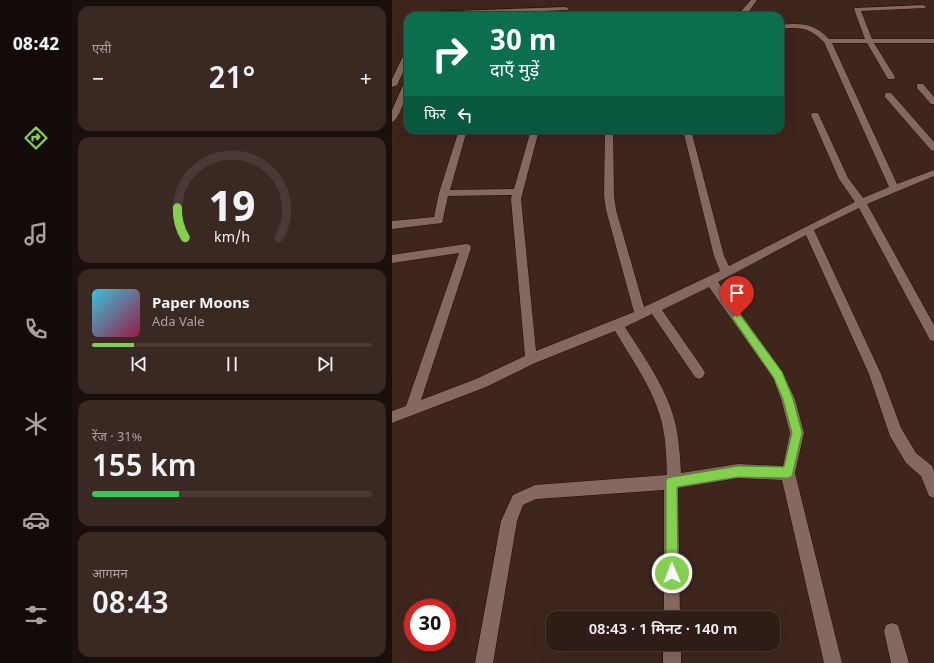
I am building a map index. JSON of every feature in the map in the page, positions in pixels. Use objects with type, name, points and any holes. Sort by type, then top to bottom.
[{"type":"street","points":[[565,12],[570,0]]},
{"type":"street","points":[[745,12],[754,0]]},
{"type":"street","points":[[891,77],[870,42],[857,9],[923,7]]},
{"type":"street","points":[[522,12],[566,9]]},
{"type":"street","points":[[784,27],[808,26],[816,30],[827,41],[894,188]]},
{"type":"street","points":[[827,41],[934,41]]},
{"type":"street","points":[[392,86],[404,62]]},
{"type":"street","points":[[392,86],[404,85]]},
{"type":"street","points":[[920,86],[934,102]]},
{"type":"street","points":[[392,119],[404,92]]},
{"type":"street","points":[[888,95],[934,148]]},
{"type":"street","points":[[815,115],[844,179],[861,203],[934,336]]},
{"type":"street","points":[[392,225],[438,220],[444,193],[462,134]]},
{"type":"street","points":[[531,359],[516,199],[534,134]]},
{"type":"street","points":[[609,134],[609,196],[611,210],[640,314]]},
{"type":"street","points":[[688,134],[719,256],[727,273]]},
{"type":"street","points":[[392,417],[481,383],[531,359],[618,325],[727,273],[808,229],[861,203],[894,188],[934,173]]},
{"type":"street","points":[[444,193],[518,192]]},
{"type":"street","points":[[808,229],[875,374],[894,431],[911,458],[930,471],[934,491]]},
{"type":"street","points":[[392,259],[466,248],[411,410]]},
{"type":"street","points":[[711,281],[778,375],[788,399],[797,433],[788,472],[833,663]]},
{"type":"street","points":[[654,308],[699,373]]},
{"type":"street","points":[[618,325],[652,383],[666,414],[670,436],[673,482],[672,611]]},
{"type":"street","points":[[484,663],[509,521],[518,500],[535,492],[673,482],[738,471],[788,472]]},
{"type":"street","points":[[892,631],[900,663]]},
{"type":"street","points":[[672,651],[672,663]]},
{"type":"route","points":[[672,573],[671,482],[738,471],[788,472],[797,433],[788,399],[778,375],[737,317]]}]
